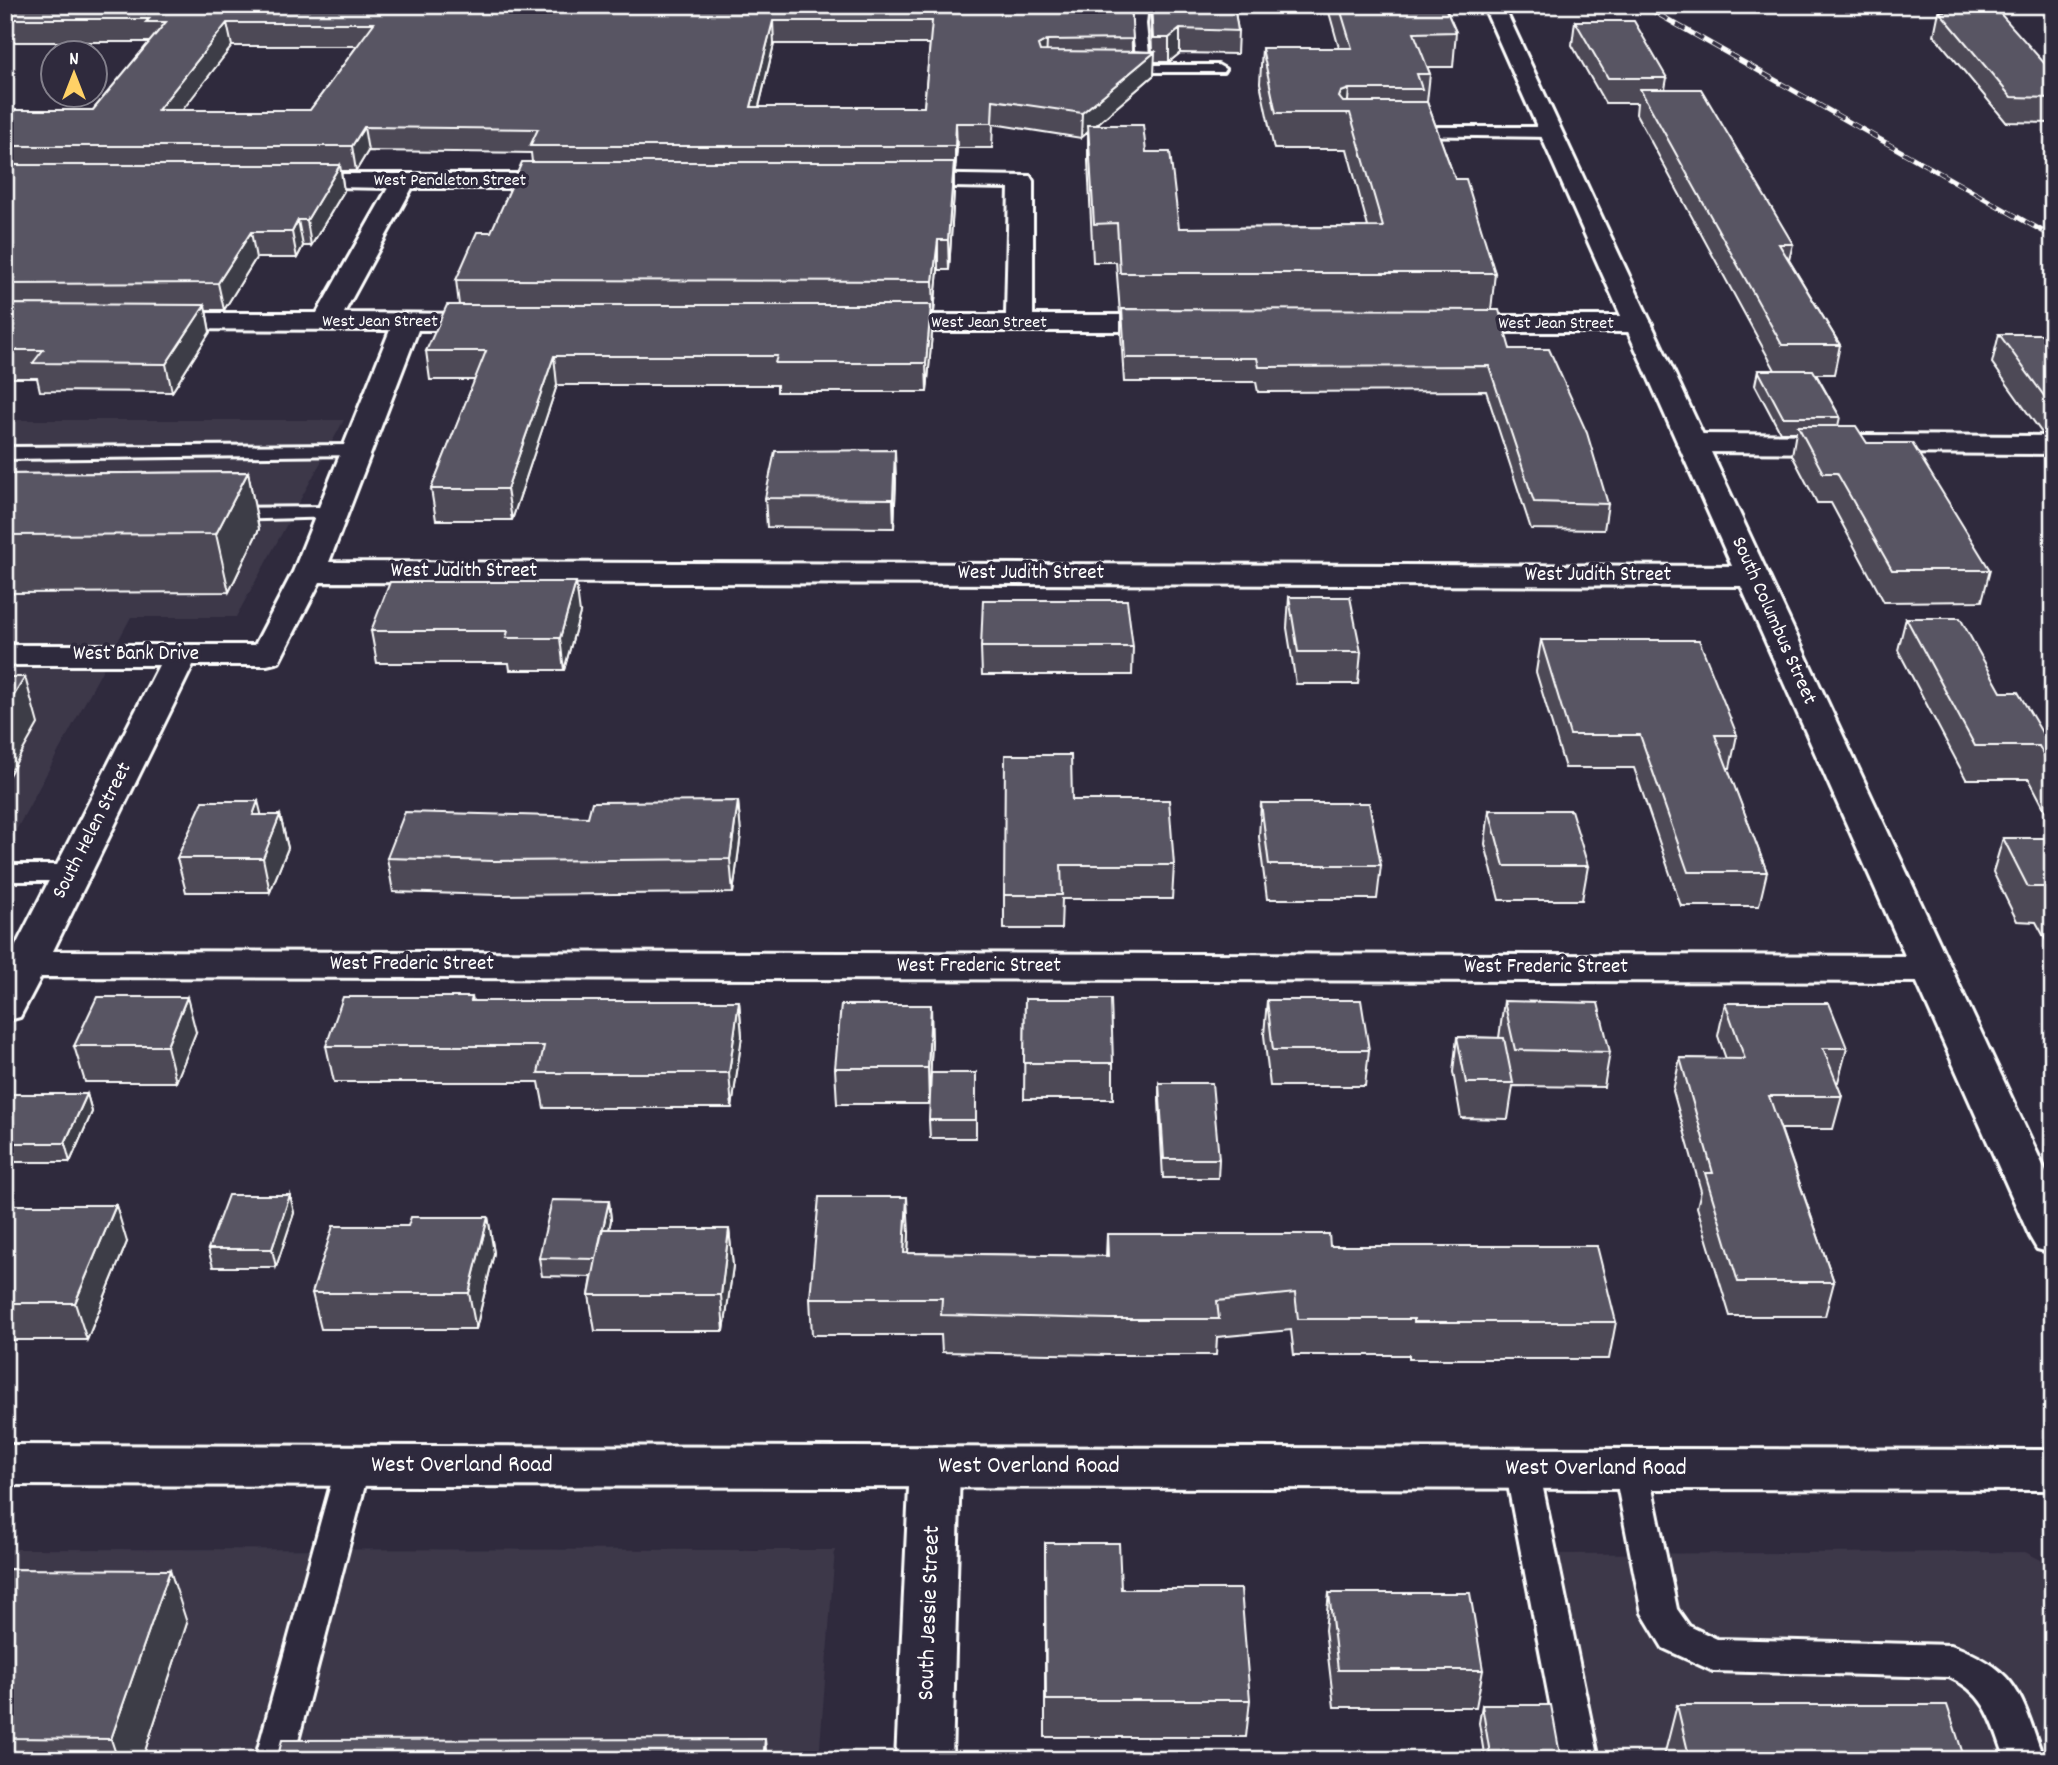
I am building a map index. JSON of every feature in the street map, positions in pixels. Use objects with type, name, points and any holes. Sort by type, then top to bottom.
[{"type":"street","name":"South Columbus Street","points":[[1493,5],[2053,1237]]},
{"type":"street","name":"West Pendleton Street","points":[[267,181],[596,181]]},
{"type":"street","points":[[326,322],[404,181]]},
{"type":"street","points":[[884,181],[1021,181],[1019,323]]},
{"type":"street","name":"West Jean Street","points":[[131,321],[518,322]]},
{"type":"street","points":[[309,572],[407,322]]},
{"type":"street","name":"West Jean Street","points":[[852,323],[1200,323]]},
{"type":"street","name":"West Jean Street","points":[[1423,324],[1638,324]]},
{"type":"street","points":[[1692,443],[2053,444]]},
{"type":"street","name":"West Judith Street","points":[[309,572],[1753,576]]},
{"type":"street","name":"West Bank Drive","points":[[5,655],[267,655],[309,572]]},
{"type":"street","name":"South Helen Street","points":[[5,1008],[181,655]]},
{"type":"street","name":"West Frederic Street","points":[[27,964],[1931,969]]},
{"type":"street","name":"West Overland Road","points":[[5,1465],[2053,1470]]},
{"type":"street","name":"South Jessie Street","points":[[924,1760],[935,1467]]},
{"type":"lane","points":[[1141,5],[1136,69],[1218,69]]},
{"type":"lane","points":[[1388,132],[1551,132]]},
{"type":"lane","points":[[5,453],[356,451]]},
{"type":"lane","points":[[198,515],[332,513]]},
{"type":"lane","points":[[5,873],[73,873]]},
{"type":"lane","points":[[274,1760],[353,1466]]},
{"type":"lane","points":[[1522,1469],[1580,1760]]},
{"type":"lane","points":[[1631,1469],[1660,1613],[1676,1637],[1713,1655],[1951,1661],[1977,1672],[2003,1699],[2025,1760]]},
{"type":"shaded area","points":[[5,420],[344,420],[236,617],[131,617],[5,851]]},
{"type":"shaded area","points":[[5,1549],[835,1550],[819,1760],[5,1760]]},
{"type":"shaded area","points":[[2025,1552],[2053,1566],[2053,1760],[1582,1760],[1539,1554]]},
{"type":"building","points":[[5,5],[1131,5],[1133,39],[1047,40],[1038,45],[1040,51],[1155,52],[1082,113],[993,100],[992,123],[956,123],[955,146],[530,146],[538,129],[364,127],[352,146],[5,146],[5,110],[108,108],[108,92],[166,22],[146,22],[149,19],[5,19]],"holes":[[[773,21],[932,21],[924,107],[751,107]],[[227,23],[374,23],[310,110],[158,110]]]},
{"type":"building","points":[[1151,5],[1234,5],[1238,31],[1180,29],[1169,38],[1153,38]]},
{"type":"building","points":[[1339,5],[1444,5],[1456,32],[1414,33],[1430,74],[1417,74],[1422,89],[1349,89],[1341,92],[1339,97],[1343,102],[1427,102],[1455,179],[1466,179],[1495,273],[1120,273],[1117,223],[1094,224],[1088,125],[1143,125],[1146,152],[1170,152],[1179,228],[1383,227],[1350,113],[1276,113],[1262,48],[1352,48]]},
{"type":"building","points":[[1939,11],[1998,11],[2053,73],[2053,98],[2011,97]]},
{"type":"building","points":[[1575,21],[1634,21],[1667,78],[1608,78]]},
{"type":"building","points":[[1640,89],[1701,89],[1793,244],[1779,244],[1840,345],[1782,345]]},
{"type":"building","points":[[522,162],[954,162],[948,240],[938,240],[933,281],[456,280],[477,232],[491,232]]},
{"type":"building","points":[[5,165],[340,165],[307,220],[298,220],[292,232],[251,232],[218,283],[5,284]]},
{"type":"building","points":[[5,304],[205,305],[166,364],[33,363],[43,350],[5,350]]},
{"type":"building","points":[[447,305],[931,305],[926,363],[775,363],[777,356],[554,356],[507,489],[431,489],[486,351],[426,351]]},
{"type":"building","points":[[1122,309],[1499,310],[1510,349],[1549,349],[1587,433],[1608,504],[1534,502],[1489,366],[1259,367],[1257,358],[1125,358]]},
{"type":"building","points":[[1999,334],[2053,334],[2053,404],[2050,404]]},
{"type":"building","points":[[1758,370],[1813,370],[1840,417],[1783,417]]},
{"type":"building","points":[[1798,426],[1856,426],[1867,443],[1912,443],[1990,570],[1892,570],[1837,473],[1823,473]]},
{"type":"building","points":[[895,450],[893,499],[765,498],[775,451]]},
{"type":"building","points":[[248,472],[216,534],[5,535],[5,474]]},
{"type":"building","points":[[390,582],[576,582],[560,638],[506,638],[508,631],[371,631]]},
{"type":"building","points":[[1289,597],[1350,597],[1361,652],[1298,652]]},
{"type":"building","points":[[983,600],[1127,600],[1133,647],[981,647]]},
{"type":"building","points":[[1906,618],[1960,618],[2001,692],[2018,692],[2047,741],[2053,741],[2053,773],[2039,746],[1975,746]]},
{"type":"building","points":[[1541,640],[1699,640],[1737,735],[1715,735],[1767,872],[1688,872],[1640,735],[1570,735]]},
{"type":"building","points":[[5,677],[25,677],[5,710]]},
{"type":"building","points":[[1005,755],[1071,755],[1072,800],[1169,800],[1174,865],[1061,865],[1062,895],[1004,895]]},
{"type":"building","points":[[203,801],[258,801],[253,815],[280,815],[263,858],[177,858]]},
{"type":"building","points":[[738,801],[730,859],[494,861],[387,858],[405,812],[588,817],[592,802]]},
{"type":"building","points":[[1261,803],[1369,803],[1381,865],[1269,865]]},
{"type":"building","points":[[1489,810],[1571,810],[1588,866],[1504,866]]},
{"type":"building","points":[[2003,838],[2053,838],[2053,899],[2047,887],[2028,887]]},
{"type":"building","points":[[97,997],[187,997],[167,1046],[74,1046]]},
{"type":"building","points":[[343,997],[472,997],[471,1001],[739,1001],[729,1073],[538,1073],[544,1046],[326,1046]]},
{"type":"building","points":[[1025,999],[1111,999],[1113,1063],[1024,1063]]},
{"type":"building","points":[[1267,1000],[1361,1000],[1369,1050],[1273,1050]]},
{"type":"building","points":[[1504,1001],[1598,1003],[1610,1052],[1515,1050]]},
{"type":"building","points":[[1725,1003],[1829,1003],[1847,1048],[1823,1048],[1842,1096],[1769,1096],[1834,1282],[1738,1282],[1705,1173],[1713,1173],[1680,1058],[1745,1059]]},
{"type":"building","points":[[841,1005],[931,1005],[928,1068],[835,1068]]},
{"type":"building","points":[[1457,1037],[1504,1038],[1513,1083],[1466,1083]]},
{"type":"building","points":[[931,1073],[976,1073],[976,1120],[929,1120]]},
{"type":"building","points":[[1159,1083],[1212,1083],[1219,1159],[1164,1159]]},
{"type":"building","points":[[9,1094],[87,1094],[65,1143],[5,1143],[5,1101]]},
{"type":"building","points":[[228,1195],[290,1195],[272,1249],[208,1249]]},
{"type":"building","points":[[819,1197],[907,1197],[904,1253],[1108,1256],[1107,1234],[1329,1234],[1330,1246],[1597,1246],[1616,1322],[1298,1319],[1295,1293],[1217,1301],[1219,1319],[941,1315],[942,1298],[810,1298]]},
{"type":"building","points":[[552,1200],[609,1201],[596,1259],[539,1258]]},
{"type":"building","points":[[5,1205],[116,1205],[75,1303],[5,1303]]},
{"type":"building","points":[[411,1217],[488,1217],[469,1293],[312,1293],[333,1226],[408,1226]]},
{"type":"building","points":[[602,1229],[729,1229],[721,1295],[589,1295]]},
{"type":"building","points":[[1045,1543],[1119,1543],[1121,1589],[1241,1589],[1250,1700],[1046,1700]]},
{"type":"building","points":[[5,1569],[170,1570],[111,1739],[5,1738]]},
{"type":"building","points":[[1329,1593],[1470,1593],[1483,1670],[1338,1670]]},
{"type":"building","points":[[1482,1705],[1551,1705],[1561,1760],[1491,1760]]},
{"type":"building","points":[[1677,1705],[1947,1705],[1965,1760],[1690,1760]]},
{"type":"building","points":[[765,1739],[763,1760],[277,1760],[282,1740]]},
{"type":"railway","points":[[1642,5],[2053,237]]}]
